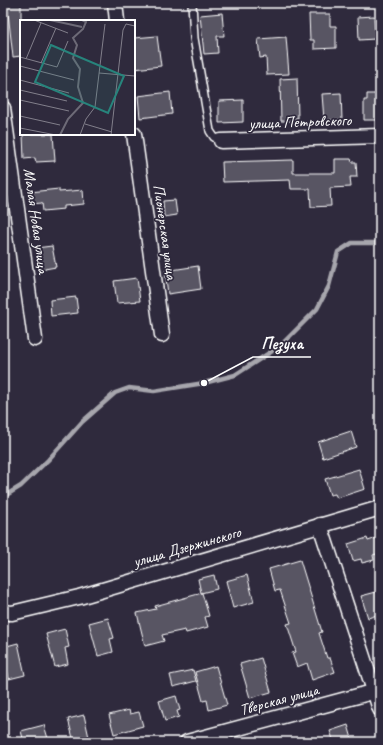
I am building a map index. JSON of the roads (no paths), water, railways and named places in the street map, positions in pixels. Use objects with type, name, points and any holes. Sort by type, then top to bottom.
[{"type":"street","points":[[115,3],[117,20]]},
{"type":"street","name":"Малая Новая улица","points":[[3,108],[35,339]]},
{"type":"street","name":"Пионерская улица","points":[[134,135],[162,335]]},
{"type":"street","name":"улица Петровского","points":[[221,141],[380,136]]},
{"type":"street","name":"улица Дзержинского","points":[[3,612],[12,613],[79,596],[380,508]]},
{"type":"street","points":[[320,525],[378,691],[380,709]]},
{"type":"street","name":"Тверская улица","points":[[187,742],[378,691]]},
{"type":"lane","points":[[192,3],[194,38],[210,131],[214,137],[221,141]]},
{"type":"waterway","points":[[3,497],[21,486],[48,460],[82,422],[115,393],[129,388],[154,391],[204,383],[235,375],[280,346],[317,309],[329,286],[338,252],[352,243],[380,243]]},
{"type":"place","name":"Пезуха","points":[[204,383]]}]
